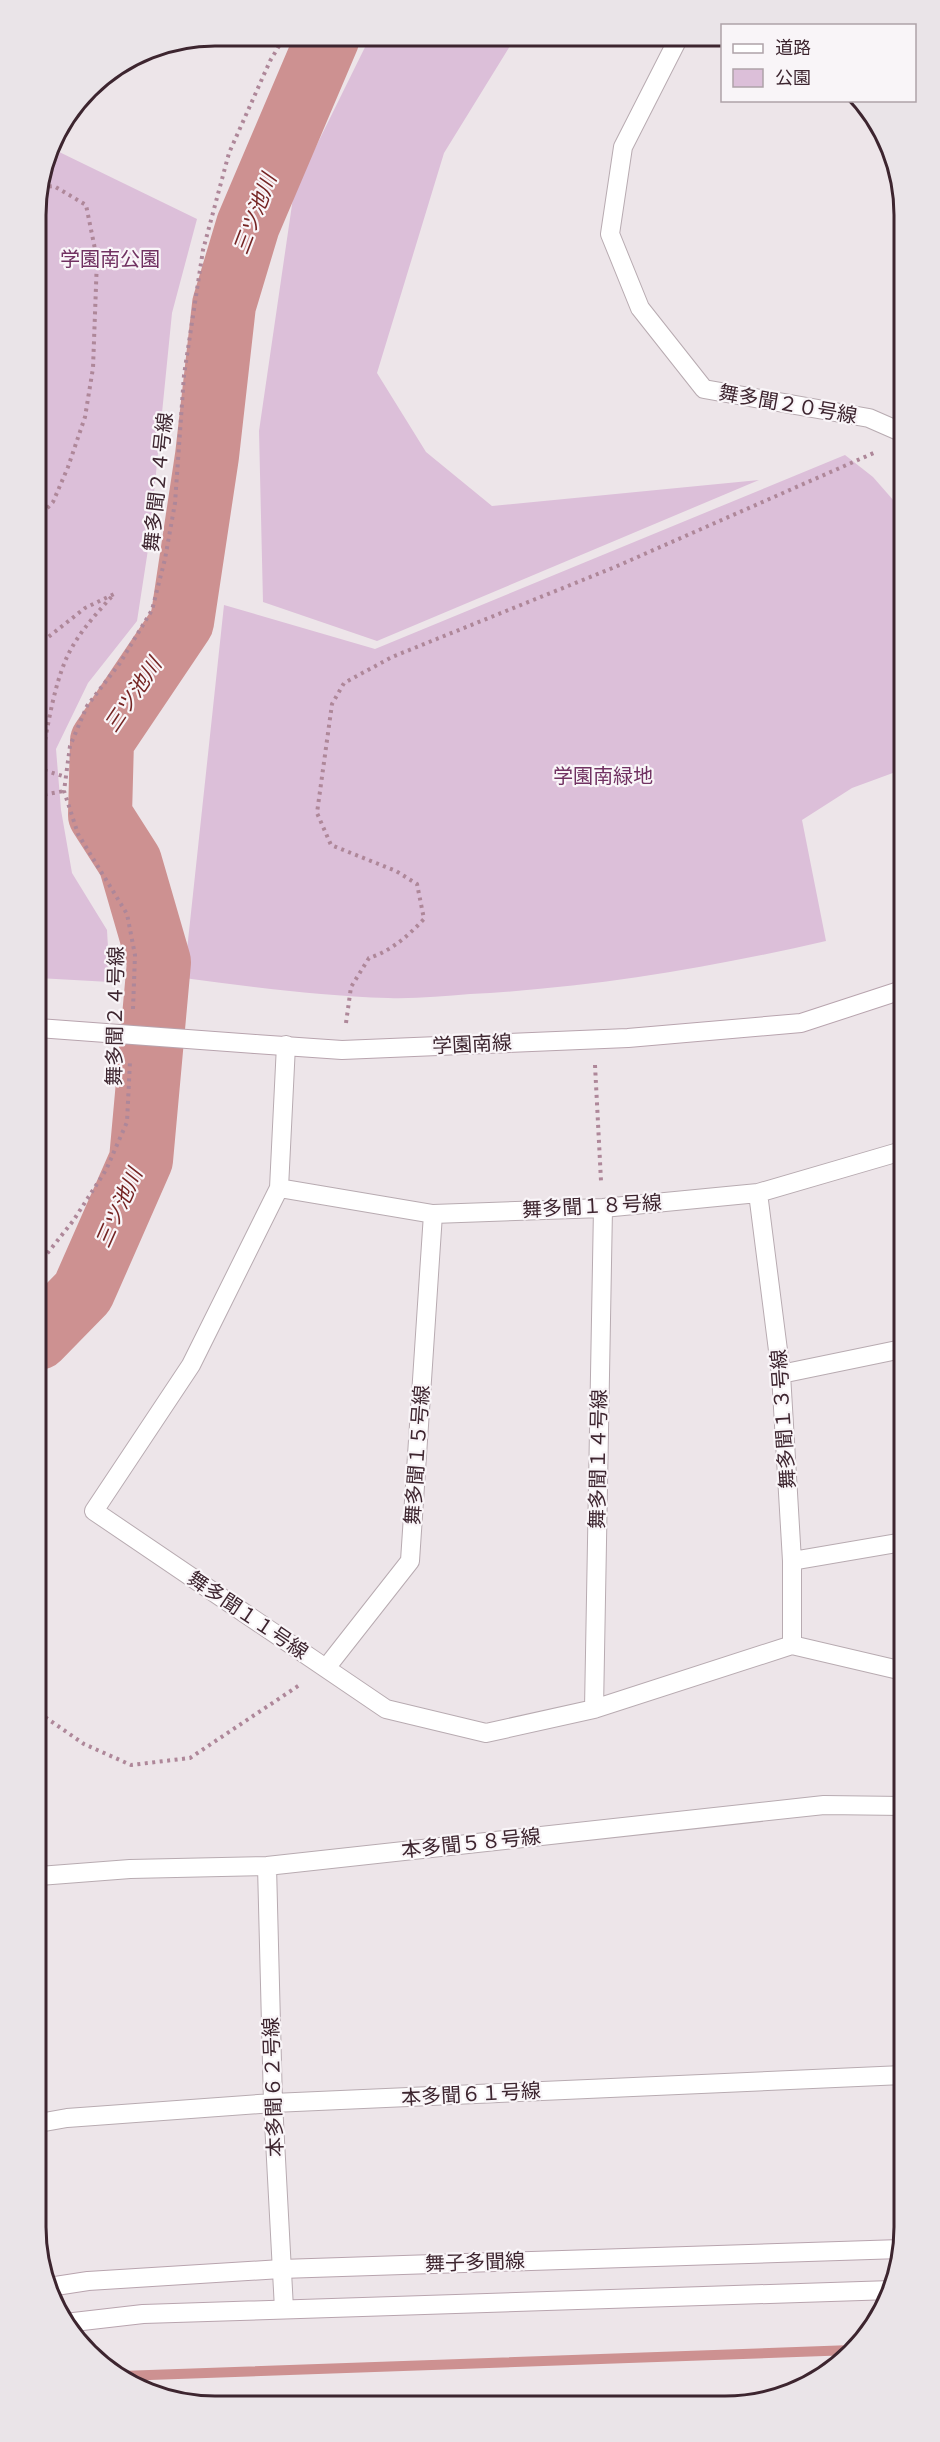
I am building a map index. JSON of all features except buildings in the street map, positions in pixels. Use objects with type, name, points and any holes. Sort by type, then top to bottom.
[{"type":"street","name":"舞多聞２０号線","points":[[674,46],[623,147],[610,234],[640,308],[704,389],[869,418],[894,429]]},
{"type":"street","name":"学園南線","points":[[47,1029],[342,1050],[594,1039],[801,1023],[894,993]]},
{"type":"street","name":"舞多聞１１号線","points":[[286,1045],[279,1188],[191,1365],[94,1511],[386,1709],[486,1733],[594,1709],[792,1646]]},
{"type":"street","name":"舞多聞１８号線","points":[[279,1188],[433,1214],[603,1208],[758,1193],[894,1153]]},
{"type":"street","name":"舞多聞１３号線","points":[[758,1193],[781,1374],[792,1561],[792,1646]]},
{"type":"street","name":"舞多聞１４号線","points":[[594,1709],[603,1208]]},
{"type":"street","name":"舞多聞１５号線","points":[[326,1668],[410,1561],[433,1214]]},
{"type":"street","points":[[781,1374],[893,1351]]},
{"type":"street","points":[[792,1561],[893,1544]]},
{"type":"street","points":[[792,1646],[893,1669]]},
{"type":"street","name":"本多聞５８号線","points":[[46,1875],[130,1869],[267,1866],[824,1805],[893,1806]]},
{"type":"street","name":"本多聞６２号線","points":[[267,1866],[273,2103],[284,2309]]},
{"type":"street","name":"本多聞６１号線","points":[[46,2122],[67,2118],[273,2103],[893,2075]]},
{"type":"street","name":"舞子多聞線","points":[[57,2286],[88,2281],[281,2269],[891,2249]]},
{"type":"street","name":"舞子多聞線","points":[[77,2322],[143,2314],[881,2290]]},
{"type":"path","name":"舞多聞２４号線","points":[[132,1017],[135,955],[127,914],[78,834],[64,791],[70,746],[87,706],[120,663],[152,610],[165,559],[175,503],[184,375],[203,250],[229,153],[278,47]]},
{"type":"path","points":[[47,508],[53,501],[85,417],[93,368],[97,259],[86,205],[54,186],[49,186]]},
{"type":"path","points":[[342,1050],[351,987],[369,958],[381,954],[408,936],[424,919],[417,884],[396,871],[332,844],[317,813],[332,704],[344,683],[392,657],[615,567],[880,450]]},
{"type":"path","points":[[47,638],[85,608],[114,594],[88,623],[67,657],[47,735]]},
{"type":"path","points":[[47,771],[66,777]]},
{"type":"path","points":[[47,794],[64,791]]},
{"type":"path","points":[[594,1039],[603,1208]]},
{"type":"path","name":"舞多聞２４号線","points":[[46,1255],[74,1221],[106,1170],[127,1122],[130,1052]]},
{"type":"path","points":[[46,1718],[84,1744],[131,1764],[190,1758],[326,1668]]},
{"type":"green space","points":[[510,46],[444,153],[377,373],[426,452],[492,506],[759,480],[377,641],[263,602],[259,431],[294,191],[365,47]]},
{"type":"green space","name":"学園南公園","points":[[59,152],[197,219],[172,313],[149,543],[137,621],[88,683],[56,749],[61,810],[72,873],[107,930],[110,982],[47,978],[47,205],[52,172]]},
{"type":"green space","name":"学園南緑地","points":[[845,455],[873,477],[894,501],[894,773],[852,788],[802,820],[826,941],[738,960],[605,982],[429,997],[388,998],[337,995],[184,978],[224,605],[375,649]]},
{"type":"waterway","name":"三ツ池川","points":[[46,1329],[83,1292],[141,1160],[159,962],[130,862],[100,815],[102,741],[182,622],[207,456],[224,305],[248,225],[324,47]]},
{"type":"waterway","points":[[137,2375],[839,2350]]}]
